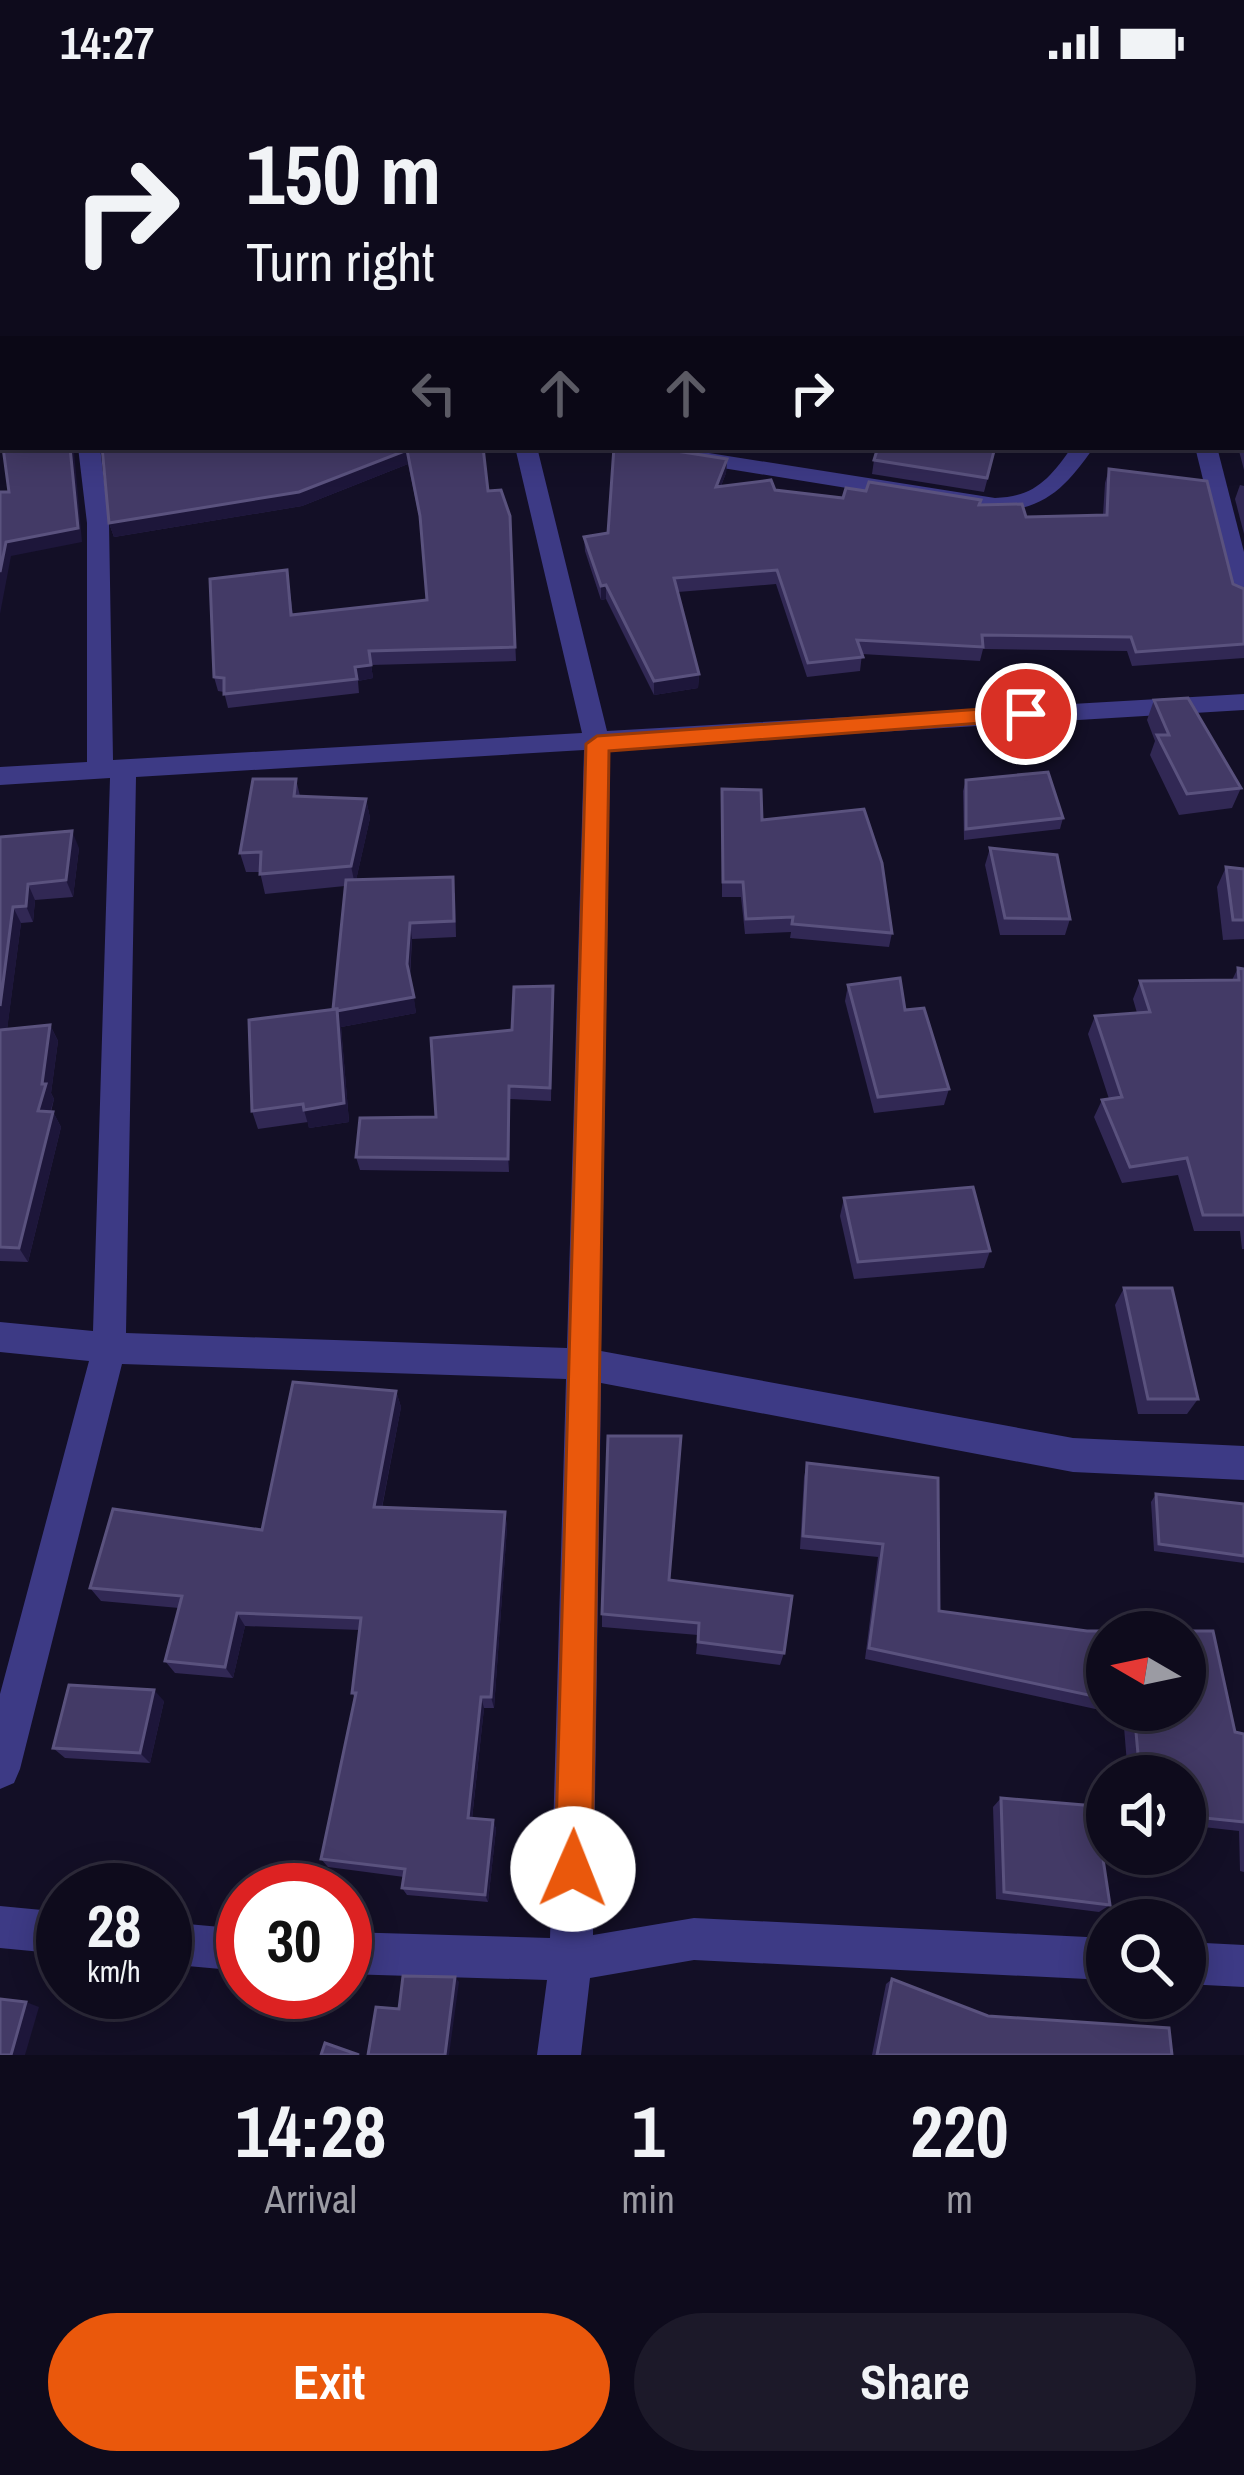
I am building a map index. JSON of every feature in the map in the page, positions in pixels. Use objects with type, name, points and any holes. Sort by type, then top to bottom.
[{"type":"street","points":[[0,1769],[109,1348],[111,772],[98,523],[89,450]]},
{"type":"street","points":[[527,450],[597,744],[572,1960],[559,2055]]},
{"type":"street","points":[[649,450],[995,505],[1032,505],[1052,489],[1081,450]]},
{"type":"street","points":[[1207,450],[1244,597]]},
{"type":"street","points":[[0,776],[1244,702]]},
{"type":"street","points":[[0,1337],[109,1348],[584,1364],[1073,1455],[1244,1462]]},
{"type":"street","points":[[0,1927],[36,1930]]},
{"type":"street","points":[[372,1954],[572,1960],[694,1939],[1086,1958]]},
{"type":"street","points":[[1206,1964],[1244,1966]]},
{"type":"building","points":[[3,450],[70,450],[78,528],[6,542],[0,572],[0,492],[9,492]]},
{"type":"building","points":[[102,450],[407,450],[299,492],[109,523]]},
{"type":"building","points":[[407,450],[483,450],[488,491],[501,490],[510,516],[515,647],[369,651],[371,665],[355,667],[357,679],[224,694],[224,678],[214,677],[210,579],[287,570],[291,615],[427,600],[420,516]]},
{"type":"building","points":[[614,450],[670,450],[727,459],[716,487],[771,480],[775,490],[843,498],[846,488],[866,491],[869,482],[981,500],[979,505],[1022,504],[1026,517],[1107,515],[1109,469],[1207,481],[1233,584],[1244,589],[1244,644],[1136,652],[1131,637],[982,635],[983,647],[857,640],[863,657],[808,663],[777,570],[674,578],[699,674],[654,681],[606,585],[601,586],[584,537],[608,533]]},
{"type":"building","points":[[877,450],[994,450],[987,478],[874,460]]},
{"type":"building","points":[[1188,698],[1241,788],[1187,794],[1157,735],[1169,735],[1154,700]]},
{"type":"building","points":[[1048,772],[1063,818],[966,829],[966,780]]},
{"type":"building","points":[[253,779],[296,779],[294,796],[366,799],[351,866],[260,874],[261,852],[240,853]]},
{"type":"building","points":[[722,789],[761,790],[762,820],[864,809],[882,863],[892,933],[792,924],[793,917],[746,919],[743,882],[723,882]]},
{"type":"building","points":[[72,831],[66,880],[28,884],[26,906],[13,907],[0,1006],[0,837]]},
{"type":"building","points":[[990,848],[1057,855],[1070,919],[1005,918]]},
{"type":"building","points":[[1226,867],[1244,869],[1244,920],[1233,920]]},
{"type":"building","points":[[453,877],[454,921],[410,923],[407,964],[414,997],[333,1009],[346,880]]},
{"type":"building","points":[[1238,968],[1244,969],[1244,1215],[1203,1215],[1187,1158],[1130,1167],[1102,1100],[1122,1097],[1095,1016],[1150,1012],[1140,981],[1239,980]]},
{"type":"building","points":[[900,978],[905,1010],[924,1008],[949,1089],[878,1097],[848,985]]},
{"type":"building","points":[[553,986],[550,1088],[509,1086],[508,1159],[356,1157],[360,1118],[436,1117],[431,1038],[512,1030],[514,987]]},
{"type":"building","points":[[337,1009],[344,1103],[252,1111],[249,1020]]},
{"type":"building","points":[[50,1025],[42,1084],[46,1084],[38,1111],[53,1112],[19,1248],[0,1247],[0,1030]]},
{"type":"building","points":[[973,1187],[990,1251],[858,1262],[844,1198]]},
{"type":"building","points":[[1124,1288],[1172,1288],[1198,1399],[1148,1399]]},
{"type":"building","points":[[293,1382],[396,1391],[374,1507],[505,1512],[491,1697],[481,1697],[468,1818],[493,1820],[485,1895],[402,1888],[405,1869],[321,1859],[356,1693],[352,1693],[361,1618],[237,1613],[225,1667],[165,1661],[182,1596],[90,1588],[113,1509],[262,1530]]},
{"type":"building","points":[[608,1436],[681,1436],[669,1580],[792,1596],[784,1653],[698,1642],[699,1623],[602,1614]]},
{"type":"building","points":[[807,1463],[938,1478],[939,1611],[1086,1631],[1086,1694],[869,1648],[883,1544],[803,1536]]},
{"type":"building","points":[[1156,1494],[1244,1504],[1244,1556],[1159,1544]]},
{"type":"building","points":[[1206,1631],[1213,1631],[1235,1732],[1244,1734],[1244,1822],[1206,1818],[1206,1755],[1138,1755],[1136,1731],[1206,1731]]},
{"type":"building","points":[[69,1685],[154,1690],[140,1753],[53,1748]]},
{"type":"building","points":[[1001,1798],[1086,1805],[1086,1875],[1105,1875],[1109,1899],[1086,1902],[1004,1892]]},
{"type":"building","points":[[403,1976],[455,1977],[445,2055],[368,2055],[376,2007],[399,2009]]},
{"type":"building","points":[[892,1979],[988,2016],[1169,2028],[1172,2055],[877,2055]]},
{"type":"building","points":[[0,1999],[26,2002],[11,2055],[0,2055]]},
{"type":"building","points":[[325,2043],[359,2055],[321,2055]]},
{"type":"route","points":[[573,1869],[597,744],[1026,714]]}]
